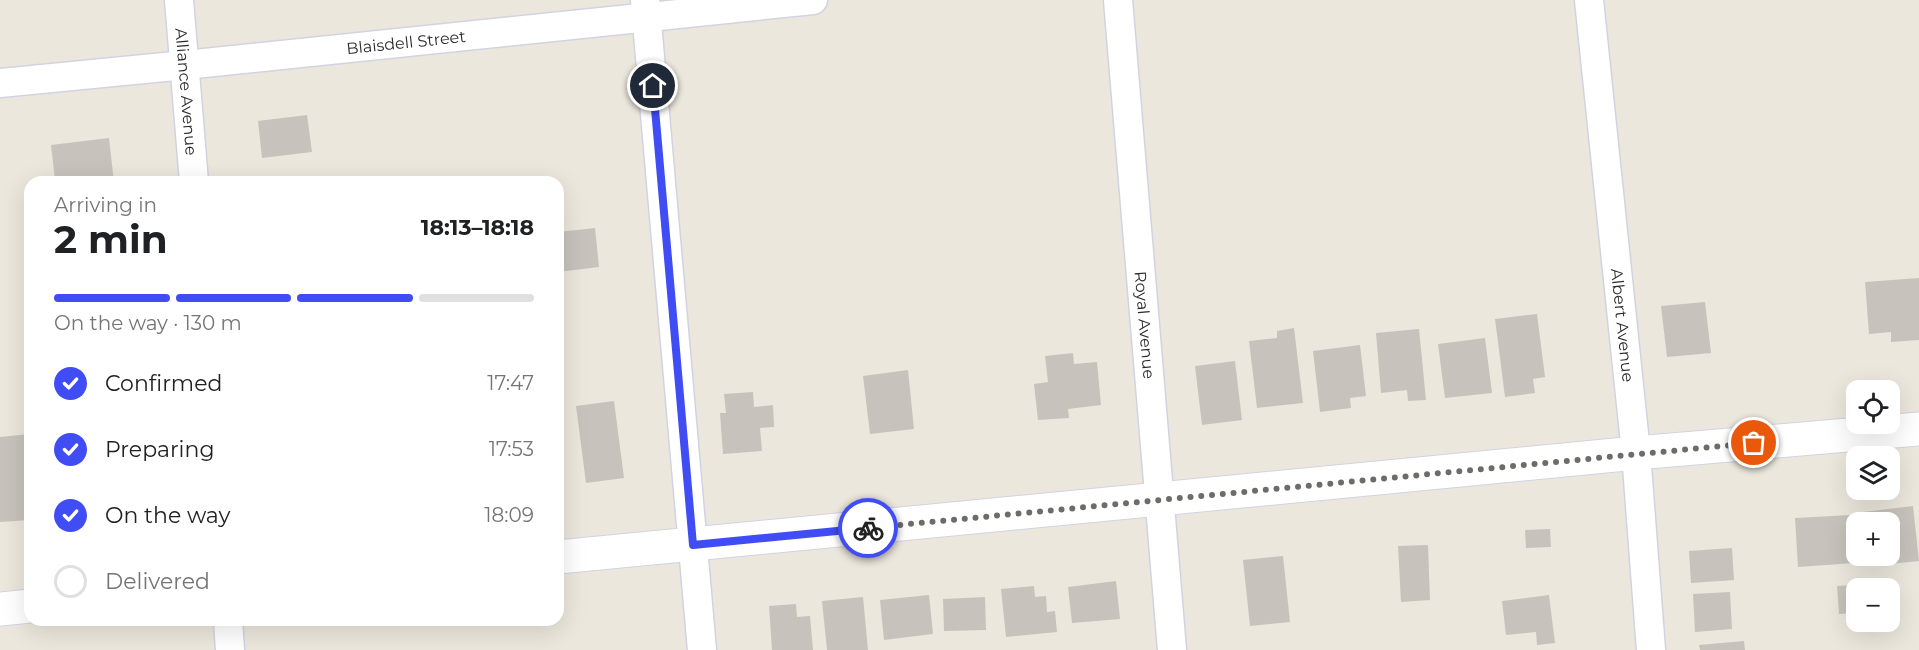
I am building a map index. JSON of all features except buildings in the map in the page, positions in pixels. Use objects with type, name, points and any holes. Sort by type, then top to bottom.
[{"type":"main road","points":[[564,556],[1636,453],[1919,429]]},
{"type":"main road","points":[[0,609],[24,607]]},
{"type":"street","name":"Alliance Avenue","points":[[179,0],[194,176]]},
{"type":"street","name":"Blaisdell Street","points":[[0,83],[185,66],[646,9],[813,0]]},
{"type":"street","name":"Royal Avenue","points":[[1118,0],[1172,650]]},
{"type":"street","name":"Albert Avenue","points":[[1590,0],[1636,453],[1651,650]]},
{"type":"street","points":[[646,9],[702,650]]},
{"type":"street","points":[[229,626],[231,650]]},
{"type":"way so far","points":[[868,528],[1754,443]]},
{"type":"route","points":[[653,86],[693,545],[868,528]]}]
